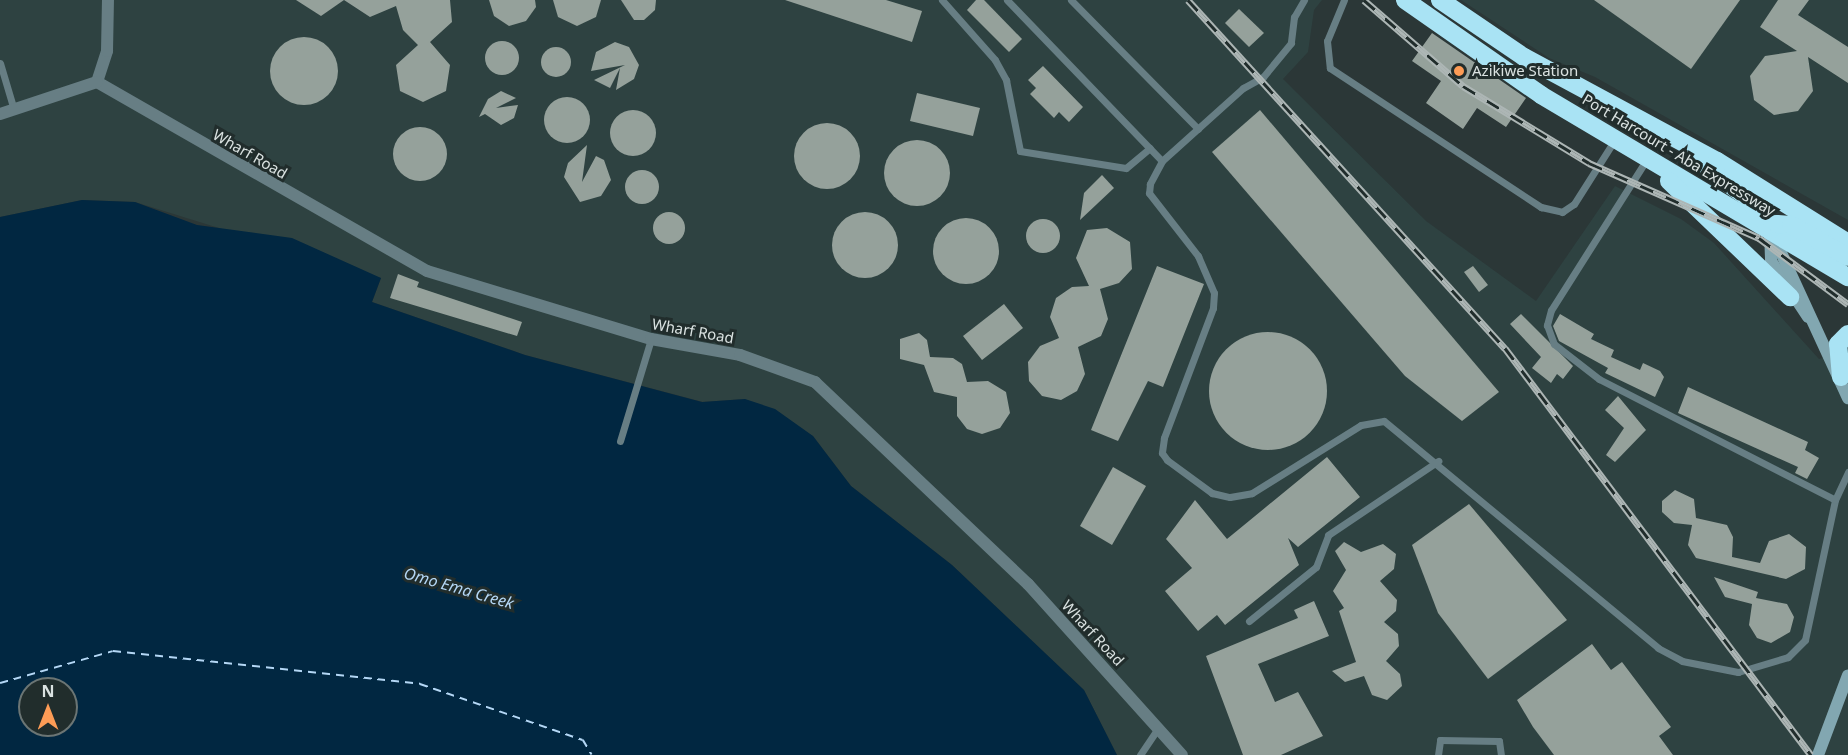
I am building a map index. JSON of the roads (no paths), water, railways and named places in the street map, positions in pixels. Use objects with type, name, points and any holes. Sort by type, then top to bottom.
[{"type":"highway","name":"Port Harcourt - Aba Expressway","points":[[1404,0],[1620,143],[1848,277]]},
{"type":"highway","name":"Port Harcourt - Aba Expressway","points":[[1440,0],[1595,97],[1717,161],[1848,243]]},
{"type":"highway","points":[[1595,97],[1725,179],[1748,198],[1770,230],[1777,224],[1791,225],[1848,257]]},
{"type":"highway","points":[[1620,143],[1645,162],[1790,297]]},
{"type":"highway","points":[[1841,377],[1838,344],[1848,334]]},
{"type":"street","points":[[0,114],[97,82],[106,51],[108,0]]},
{"type":"street","name":"Wharf Road","points":[[97,82],[427,271],[651,339],[740,355],[815,382],[1028,584],[1182,755]]},
{"type":"street","points":[[1770,230],[1771,261],[1790,297],[1819,329]]},
{"type":"street","points":[[1770,230],[1819,329],[1848,398]]},
{"type":"street","points":[[1818,755],[1848,675]]},
{"type":"lane","points":[[942,0],[995,60],[1006,80],[1020,151],[1126,168],[1150,148]]},
{"type":"lane","points":[[1007,0],[1162,161]]},
{"type":"lane","points":[[1071,0],[1198,129]]},
{"type":"lane","points":[[1304,0],[1294,17],[1291,43],[1263,77],[1162,161],[1149,193],[1198,256],[1214,293],[1213,308],[1164,438],[1162,453],[1167,460],[1212,493],[1230,497],[1252,493],[1361,425],[1384,421],[1438,461],[1658,648],[1682,661],[1738,672],[1788,657],[1805,640],[1835,500],[1848,472]]},
{"type":"lane","points":[[1344,0],[1328,41],[1330,68],[1541,207],[1562,212],[1574,204],[1620,143]]},
{"type":"lane","points":[[0,63],[14,110]]},
{"type":"lane","points":[[1645,162],[1551,310],[1547,325],[1554,344],[1599,379],[1835,500]]},
{"type":"lane","points":[[620,441],[651,339]]},
{"type":"lane","points":[[1249,621],[1316,567],[1328,535],[1438,461]]},
{"type":"lane","points":[[1140,755],[1159,727]]},
{"type":"lane","points":[[1438,755],[1440,740],[1499,741],[1502,755]]},
{"type":"water","name":"Omo Ema Creek","points":[[82,200],[135,202],[197,225],[292,238],[381,278],[372,302],[525,355],[702,402],[745,399],[775,409],[813,436],[851,486],[952,565],[1084,690],[1117,755],[0,755],[0,217]]},
{"type":"railway","points":[[1188,0],[1505,348],[1811,755]]},
{"type":"railway","points":[[1364,0],[1463,86],[1589,163],[1759,238],[1848,304]]},
{"type":"place","name":"Azikiwe Station","points":[[1459,71]]}]
